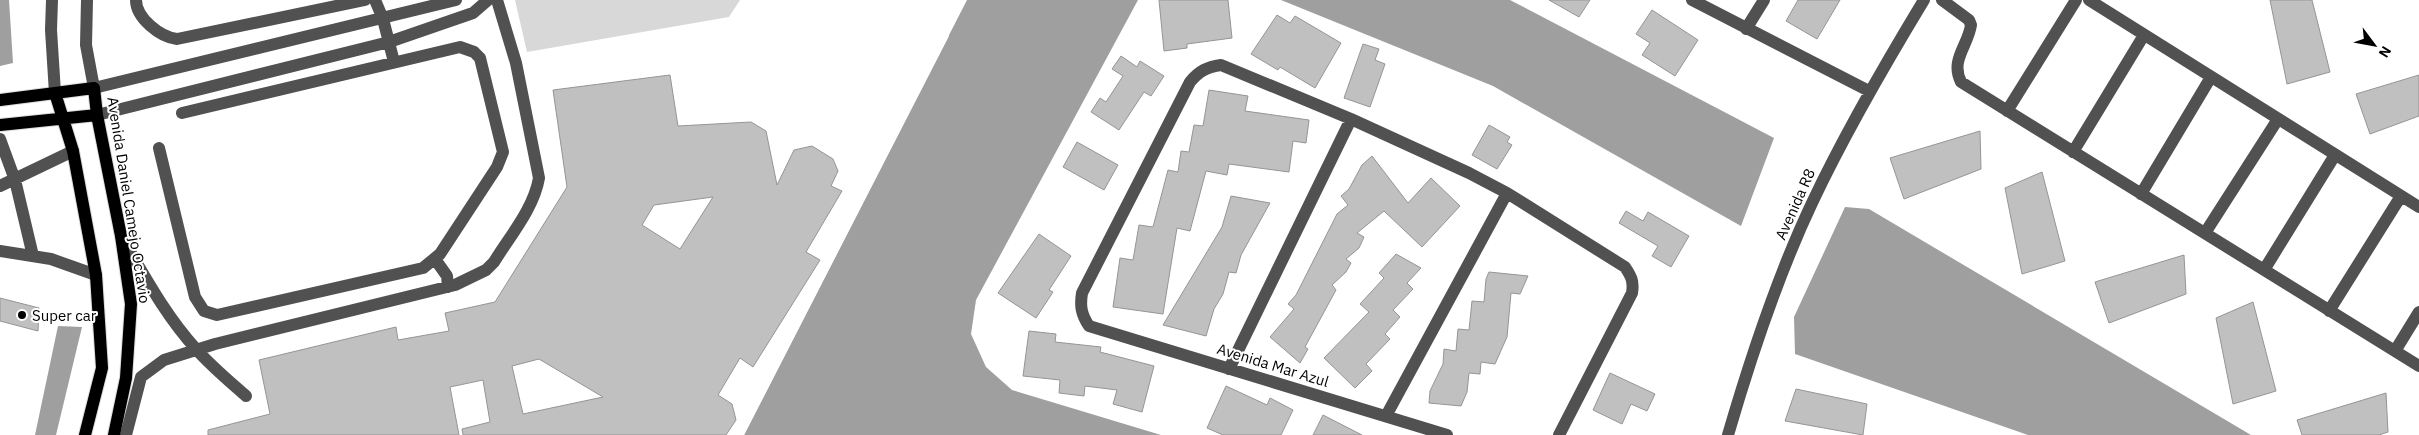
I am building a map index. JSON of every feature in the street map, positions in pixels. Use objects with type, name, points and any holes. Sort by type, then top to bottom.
[{"type":"main road","points":[[0,100],[94,88]]},
{"type":"main road","name":"Avenida Daniel Camejo Octavio","points":[[94,88],[97,115],[121,236],[131,304],[126,378],[114,435]]},
{"type":"main road","points":[[55,93],[73,150],[96,275],[102,368],[85,435]]},
{"type":"main road","points":[[0,125],[97,115]]},
{"type":"street","points":[[52,0],[51,30],[55,93]]},
{"type":"street","name":"Avenida Daniel Camejo Octavio","points":[[86,0],[86,45],[94,88]]},
{"type":"street","points":[[136,0],[138,10],[146,21],[168,37],[177,39],[365,0]]},
{"type":"street","points":[[375,0],[383,19],[394,62]]},
{"type":"street","points":[[94,88],[456,0]]},
{"type":"street","points":[[97,115],[389,42],[473,13],[488,0]]},
{"type":"street","points":[[126,435],[141,377],[164,360],[196,349],[448,287],[476,276],[494,262],[532,201],[537,190],[539,178],[516,62],[497,0]]},
{"type":"street","points":[[1692,0],[1869,91]]},
{"type":"street","points":[[1746,29],[1764,0]]},
{"type":"street","name":"Avenida R8","points":[[1728,435],[1747,370],[1804,222],[1869,91],[1924,0]]},
{"type":"street","points":[[1942,0],[1969,20],[1971,25],[1956,61],[1956,70],[1961,82],[2419,366]]},
{"type":"street","points":[[2007,111],[2076,0]]},
{"type":"street","points":[[2089,0],[2419,207]]},
{"type":"street","points":[[2074,152],[2144,35]]},
{"type":"street","points":[[159,148],[195,297],[200,307],[210,314],[224,314],[423,268],[435,259],[500,163],[503,152],[480,58],[466,48],[454,47],[182,113]]},
{"type":"street","name":"Avenida Mar Azul","points":[[1351,119],[1221,65],[1208,66],[1196,74],[1190,82],[1082,292],[1080,304],[1082,316],[1089,326],[1447,435]]},
{"type":"street","points":[[2141,194],[2211,77]]},
{"type":"street","points":[[1229,369],[1351,119],[1507,193],[1625,267],[1634,284],[1632,292],[1559,435]]},
{"type":"street","points":[[2205,233],[2278,119]]},
{"type":"street","points":[[0,139],[15,180],[33,256]]},
{"type":"street","points":[[0,186],[73,150]]},
{"type":"street","points":[[2264,270],[2335,154]]},
{"type":"street","points":[[1386,416],[1507,193]]},
{"type":"street","points":[[2329,311],[2401,196]]},
{"type":"street","points":[[121,236],[153,292],[196,349],[246,396]]},
{"type":"street","points":[[0,251],[64,263],[96,275]]},
{"type":"street","points":[[435,259],[447,276],[448,287]]},
{"type":"street","points":[[2395,351],[2419,312]]},
{"type":"shaded area","points":[[0,0],[9,0],[13,63],[0,66]]},
{"type":"shaded area","points":[[515,0],[740,0],[729,17],[527,52]]},
{"type":"shaded area","points":[[967,0],[1138,0],[976,300],[971,334],[986,367],[1012,390],[1161,435],[744,435]]},
{"type":"shaded area","points":[[1281,0],[1510,0],[1774,138],[1741,226],[1493,86]]},
{"type":"shaded area","points":[[1845,207],[1869,209],[2251,435],[2028,435],[1795,354],[1794,317]]},
{"type":"shaded area","points":[[58,326],[82,327],[56,435],[35,435]]},
{"type":"pier","points":[[947,34],[949,36],[744,435],[742,435]]},
{"type":"building","points":[[1159,0],[1228,0],[1232,38],[1187,44],[1187,48],[1164,51]]},
{"type":"building","points":[[1549,0],[1590,0],[1579,17]]},
{"type":"building","points":[[1798,0],[1840,0],[1817,39],[1786,21]]},
{"type":"building","points":[[2270,0],[2312,0],[2330,72],[2287,84]]},
{"type":"building","points":[[1652,10],[1698,40],[1675,76],[1642,55],[1650,43],[1636,34]]},
{"type":"building","points":[[1277,15],[1290,23],[1295,16],[1341,43],[1315,88],[1280,67],[1278,70],[1251,54]]},
{"type":"building","points":[[1363,44],[1379,49],[1375,60],[1385,64],[1370,107],[1344,98]]},
{"type":"building","points":[[1121,56],[1137,67],[1140,61],[1164,76],[1151,96],[1144,92],[1119,130],[1091,112],[1100,98],[1106,102],[1123,76],[1112,69]]},
{"type":"building","points":[[670,75],[678,126],[751,122],[766,131],[777,185],[794,150],[812,146],[833,159],[838,171],[831,186],[842,191],[806,252],[820,260],[753,367],[740,358],[718,395],[732,404],[736,420],[726,435],[463,435],[462,429],[490,422],[483,380],[450,387],[459,435],[208,435],[208,430],[270,414],[259,360],[396,327],[398,340],[449,331],[445,313],[495,302],[567,187],[553,90]],"holes":[[[713,197],[680,249],[642,225],[654,205]],[[539,359],[603,397],[523,414],[512,366]]]},
{"type":"building","points":[[2419,75],[2419,116],[2370,134],[2356,94]]},
{"type":"building","points":[[1209,90],[1248,96],[1245,111],[1309,120],[1306,143],[1293,141],[1289,172],[1229,164],[1227,175],[1206,171],[1190,231],[1177,228],[1163,314],[1113,307],[1120,258],[1133,260],[1139,225],[1153,227],[1168,170],[1178,172],[1181,151],[1189,152],[1194,125],[1203,126]]},
{"type":"building","points":[[1489,125],[1510,137],[1507,142],[1512,145],[1497,169],[1472,155]]},
{"type":"building","points":[[1980,131],[1981,169],[1904,199],[1890,158]]},
{"type":"building","points":[[1077,142],[1118,165],[1104,190],[1063,167]]},
{"type":"building","points":[[1372,156],[1408,203],[1431,178],[1460,206],[1422,247],[1384,211],[1357,233],[1364,237],[1359,248],[1346,259],[1351,263],[1346,272],[1332,285],[1336,290],[1305,347],[1308,349],[1300,363],[1270,337],[1294,309],[1288,304],[1296,295],[1337,214],[1348,205],[1341,196],[1349,189],[1362,165]]},
{"type":"building","points":[[2042,172],[2065,261],[2022,274],[2005,188]]},
{"type":"building","points":[[1231,196],[1270,203],[1241,255],[1236,273],[1229,272],[1223,294],[1214,309],[1206,336],[1163,325],[1222,227]]},
{"type":"building","points":[[1626,211],[1643,221],[1648,212],[1689,236],[1671,267],[1652,256],[1658,246],[1619,223]]},
{"type":"building","points":[[1039,234],[1071,256],[1049,290],[1053,292],[1036,318],[998,293]]},
{"type":"building","points":[[1396,254],[1421,268],[1407,283],[1413,289],[1393,310],[1400,317],[1385,334],[1390,339],[1366,364],[1372,371],[1355,388],[1324,358],[1369,312],[1360,304],[1384,278],[1379,273]]},
{"type":"building","points":[[2184,255],[2186,294],[2109,323],[2095,282]]},
{"type":"building","points":[[1489,272],[1528,276],[1520,294],[1511,293],[1507,337],[1495,364],[1481,362],[1480,374],[1469,373],[1467,392],[1461,406],[1429,403],[1430,391],[1443,364],[1444,349],[1456,351],[1458,329],[1469,330],[1472,301],[1484,302],[1486,279]]},
{"type":"building","points":[[0,298],[39,308],[38,331],[0,321]]},
{"type":"building","points":[[2253,302],[2276,391],[2233,404],[2216,318]]},
{"type":"building","points":[[1029,331],[1056,334],[1055,342],[1101,347],[1100,352],[1154,366],[1142,412],[1113,404],[1117,390],[1085,386],[1084,396],[1059,393],[1060,380],[1023,376]]},
{"type":"building","points":[[1610,373],[1655,394],[1647,411],[1631,404],[1622,424],[1593,410]]},
{"type":"building","points":[[1226,386],[1267,405],[1270,398],[1293,410],[1281,435],[1223,435],[1207,428]]},
{"type":"building","points":[[1796,389],[1867,404],[1863,435],[1785,421]]},
{"type":"building","points":[[2386,393],[2388,432],[2379,435],[2302,435],[2297,420]]},
{"type":"building","points":[[1323,415],[1362,435],[1313,435]]},
{"type":"place","name":"Super car","points":[[22,315]]}]
